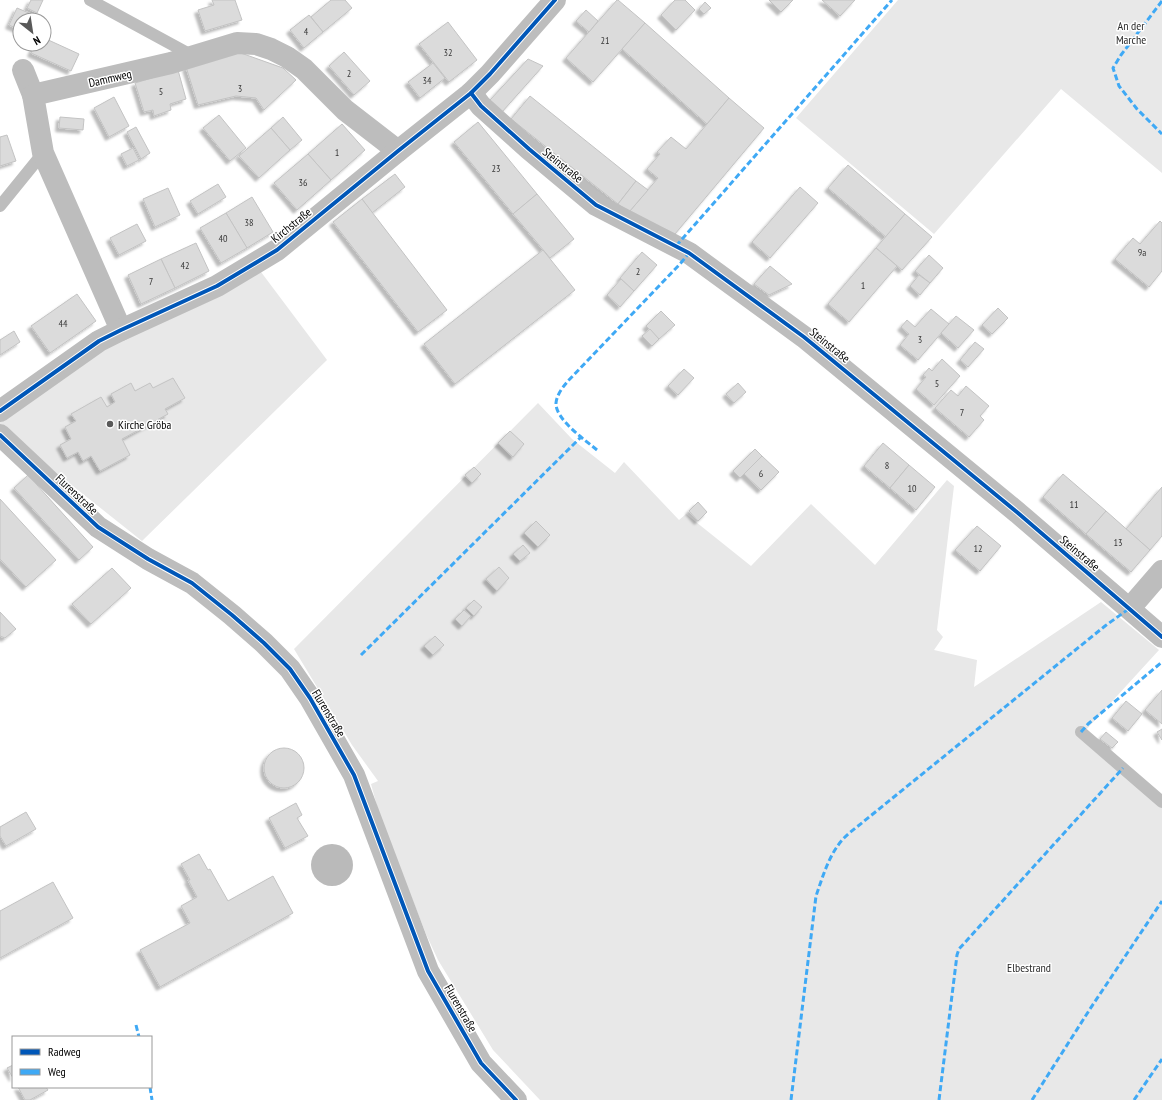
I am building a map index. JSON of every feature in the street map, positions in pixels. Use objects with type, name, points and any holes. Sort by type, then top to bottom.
[{"type":"street","name":"Kirchstraße","points":[[0,411],[99,341],[217,286],[277,250],[471,93],[490,74],[555,0]]},
{"type":"street","name":"Dammweg","points":[[33,95],[171,63],[237,44],[256,44],[287,57],[304,69],[344,110],[398,151]]},
{"type":"street","points":[[23,70],[33,95],[43,153],[121,330]]},
{"type":"street","name":"Steinstraße","points":[[471,93],[482,106],[529,149],[596,205],[689,253],[804,337],[1012,508],[1162,637]]},
{"type":"street","name":"Flurenstraße","points":[[0,435],[98,527],[148,559],[192,583],[264,643],[290,669],[310,698],[354,775],[428,971],[481,1063],[516,1100]]},
{"type":"street","points":[[1130,608],[1162,570]]},
{"type":"lane","points":[[90,0],[193,56]]},
{"type":"lane","points":[[0,206],[43,153]]},
{"type":"lane","points":[[1081,732],[1162,802]]},
{"type":"green space","name":"An der Marche","points":[[898,0],[1162,0],[1162,173],[1061,89],[934,234],[796,118]]},
{"type":"green space","points":[[261,272],[327,360],[142,541],[0,428],[0,419],[113,341],[145,326],[210,301]]},
{"type":"green space","name":"Elbestrand","points":[[538,403],[572,439],[615,473],[624,462],[679,520],[686,514],[751,566],[811,504],[875,565],[947,480],[954,486],[937,630],[943,637],[934,650],[977,660],[974,687],[1101,602],[1159,650],[1085,731],[1162,797],[1162,1100],[540,1100],[493,1050],[438,960],[426,934],[380,817],[371,784],[378,781],[352,745],[294,649]]},
{"type":"shaded area","points":[[328,844],[336,844],[347,850],[353,861],[353,869],[347,880],[336,886],[328,886],[317,880],[311,869],[311,861],[317,850]]},
{"type":"building","points":[[31,0],[43,0],[37,12],[27,8]]},
{"type":"building","points":[[212,0],[235,0],[242,20],[205,31],[198,10],[214,5]]},
{"type":"building","points":[[331,0],[345,0],[352,8],[323,32],[311,17]]},
{"type":"building","points":[[617,0],[645,23],[593,82],[566,58]]},
{"type":"building","points":[[675,0],[685,0],[695,10],[676,30],[661,15]]},
{"type":"building","points":[[769,0],[793,0],[781,12]]},
{"type":"building","points":[[822,0],[855,0],[840,16]]},
{"type":"building","points":[[705,2],[711,8],[704,14],[699,9]]},
{"type":"building","points":[[17,8],[27,12],[15,12]]},
{"type":"building","points":[[586,10],[598,21],[589,32],[576,21]]},
{"type":"building","points":[[309,15],[323,32],[304,48],[290,30]]},
{"type":"building","points":[[12,19],[12,26],[9,25]]},
{"type":"building","points":[[448,22],[477,60],[449,82],[419,44]]},
{"type":"building","points":[[645,23],[729,98],[707,124],[622,49]]},
{"type":"building","points":[[52,42],[79,54],[71,71],[31,53],[52,52]]},
{"type":"building","points":[[238,52],[283,68],[296,80],[264,110],[256,98],[236,96],[198,105],[186,67]]},
{"type":"building","points":[[344,52],[370,81],[354,95],[329,66]]},
{"type":"building","points":[[528,59],[543,66],[502,112],[490,100]]},
{"type":"building","points":[[433,63],[445,78],[420,98],[408,82]]},
{"type":"building","points":[[178,70],[186,99],[170,104],[171,110],[154,116],[153,110],[144,112],[135,83]]},
{"type":"building","points":[[530,96],[636,181],[618,204],[511,119]]},
{"type":"building","points":[[114,97],[129,126],[109,137],[94,108]]},
{"type":"building","points":[[729,98],[764,128],[675,234],[629,212],[658,178],[647,169],[660,154],[657,152],[671,137],[686,149]]},
{"type":"building","points":[[219,115],[246,148],[230,161],[203,128]]},
{"type":"building","points":[[60,117],[84,119],[83,130],[59,128]]},
{"type":"building","points":[[283,117],[302,140],[290,150],[271,128]]},
{"type":"building","points":[[478,122],[537,194],[513,214],[454,142]]},
{"type":"building","points":[[342,124],[365,150],[331,180],[308,154]]},
{"type":"building","points":[[136,127],[150,153],[141,159],[127,132]]},
{"type":"building","points":[[271,128],[290,150],[259,178],[239,156]]},
{"type":"building","points":[[7,135],[16,161],[0,166],[0,137]]},
{"type":"building","points":[[133,148],[139,160],[127,166],[121,154]]},
{"type":"building","points":[[308,154],[331,180],[297,210],[274,183]]},
{"type":"building","points":[[848,165],[905,214],[886,237],[828,188]]},
{"type":"building","points":[[395,174],[405,187],[372,213],[362,199]]},
{"type":"building","points":[[636,181],[648,190],[629,212],[618,204]]},
{"type":"building","points":[[218,184],[226,197],[198,214],[190,201]]},
{"type":"building","points":[[800,187],[818,203],[770,258],[752,242]]},
{"type":"building","points":[[168,188],[180,215],[155,227],[143,199]]},
{"type":"building","points":[[537,194],[574,239],[550,258],[513,214]]},
{"type":"building","points":[[252,197],[273,232],[247,248],[226,213]]},
{"type":"building","points":[[362,199],[447,310],[418,332],[333,222]]},
{"type":"building","points":[[226,213],[247,248],[221,263],[200,228]]},
{"type":"building","points":[[905,214],[932,237],[902,270],[876,248]]},
{"type":"building","points":[[1160,221],[1162,223],[1162,271],[1149,287],[1115,259],[1133,238],[1140,244]]},
{"type":"building","points":[[137,224],[146,241],[119,255],[110,238]]},
{"type":"building","points":[[196,243],[209,271],[175,288],[161,259]]},
{"type":"building","points":[[876,248],[897,266],[849,322],[828,304]]},
{"type":"building","points":[[543,250],[575,290],[455,384],[424,344]]},
{"type":"building","points":[[642,252],[657,265],[634,291],[620,278]]},
{"type":"building","points":[[929,255],[943,268],[930,283],[915,271]]},
{"type":"building","points":[[161,259],[175,288],[141,304],[128,275]]},
{"type":"building","points":[[770,266],[792,284],[769,295],[754,284]]},
{"type":"building","points":[[919,275],[930,283],[920,295],[910,286]]},
{"type":"building","points":[[621,279],[634,291],[620,307],[607,295]]},
{"type":"building","points":[[77,294],[96,321],[50,353],[31,326]]},
{"type":"building","points":[[998,308],[1008,318],[992,334],[982,325]]},
{"type":"building","points":[[931,309],[949,324],[918,360],[900,345],[909,334],[901,327],[907,320],[915,327]]},
{"type":"building","points":[[661,311],[675,325],[659,339],[646,326]]},
{"type":"building","points":[[956,316],[974,330],[958,348],[941,333]]},
{"type":"building","points":[[650,329],[659,339],[652,346],[642,336]]},
{"type":"building","points":[[14,331],[20,342],[0,355],[0,340]]},
{"type":"building","points":[[975,342],[984,349],[968,367],[960,360]]},
{"type":"building","points":[[942,359],[960,376],[934,405],[916,389],[926,377],[923,375],[929,368],[932,371]]},
{"type":"building","points":[[684,369],[694,378],[678,395],[668,386]]},
{"type":"building","name":"Kirche Gröba","points":[[173,378],[185,398],[165,409],[168,414],[122,439],[130,455],[100,471],[91,456],[83,461],[78,452],[67,458],[60,445],[71,439],[65,427],[76,421],[71,414],[101,397],[107,407],[115,402],[111,394],[131,383],[135,391],[150,383],[153,388]]},
{"type":"building","points":[[738,383],[746,392],[734,403],[726,394]]},
{"type":"building","points":[[966,386],[989,406],[980,416],[984,420],[969,437],[935,408],[951,390],[958,396]]},
{"type":"building","points":[[510,431],[524,444],[513,457],[498,443]]},
{"type":"building","points":[[883,443],[909,465],[890,488],[864,466]]},
{"type":"building","points":[[755,449],[762,456],[740,478],[733,471]]},
{"type":"building","points":[[762,456],[779,472],[761,490],[744,474]]},
{"type":"building","points":[[909,465],[935,487],[916,510],[890,488]]},
{"type":"building","points":[[474,467],[481,474],[472,483],[465,475]]},
{"type":"building","points":[[1063,474],[1106,511],[1086,534],[1043,497]]},
{"type":"building","points":[[28,475],[93,547],[79,560],[14,488]]},
{"type":"building","points":[[1162,487],[1162,536],[1150,550],[1126,529]]},
{"type":"building","points":[[0,499],[56,560],[26,587],[0,559]]},
{"type":"building","points":[[698,502],[707,512],[698,521],[689,511]]},
{"type":"building","points":[[1106,511],[1150,550],[1131,572],[1086,534]]},
{"type":"building","points":[[536,521],[550,535],[538,547],[524,533]]},
{"type":"building","points":[[977,526],[1001,546],[980,571],[955,550]]},
{"type":"building","points":[[523,545],[530,553],[520,561],[513,554]]},
{"type":"building","points":[[499,567],[509,578],[497,591],[486,579]]},
{"type":"building","points":[[112,568],[131,588],[91,624],[72,604]]},
{"type":"building","points":[[474,600],[482,607],[474,616],[466,608]]},
{"type":"building","points":[[464,610],[471,616],[462,626],[455,619]]},
{"type":"building","points":[[0,612],[16,629],[5,638],[0,636]]},
{"type":"building","points":[[435,636],[444,645],[433,655],[424,646]]},
{"type":"building","points":[[1162,690],[1162,724],[1145,710]]},
{"type":"building","points":[[1126,701],[1142,714],[1128,731],[1112,718]]},
{"type":"building","points":[[1162,729],[1162,740],[1157,732]]},
{"type":"building","points":[[1106,732],[1118,742],[1112,748],[1100,739]]},
{"type":"building","points":[[284,748],[292,750],[298,754],[302,760],[304,768],[302,776],[298,782],[292,786],[284,788],[276,786],[270,782],[266,776],[264,768],[266,760],[270,754],[276,750]]},
{"type":"building","points":[[296,803],[302,815],[297,818],[308,836],[285,848],[269,818]]},
{"type":"building","points":[[26,812],[36,829],[6,846],[0,836],[0,827]]},
{"type":"building","points":[[199,854],[208,870],[210,869],[228,901],[273,876],[293,913],[160,987],[140,950],[190,923],[181,906],[197,897],[181,864]]},
{"type":"building","points":[[53,882],[73,918],[0,958],[0,911]]},
{"type":"building","points":[[12,1066],[12,1076],[7,1068]]},
{"type":"building","points":[[19,1088],[47,1088],[48,1090],[30,1100],[25,1100]]},
{"type":"marked path","points":[[676,246],[892,0]]},
{"type":"marked path","points":[[1162,1],[1121,55],[1113,68],[1119,86],[1137,109],[1162,134]]},
{"type":"marked path","points":[[597,450],[578,435],[560,416],[556,403],[559,394],[568,381],[689,253]]},
{"type":"marked path","points":[[361,655],[581,437]]},
{"type":"marked path","points":[[791,1100],[816,896],[834,851],[844,838],[1105,626],[1130,608]]},
{"type":"marked path","points":[[1081,732],[1088,724],[1162,662]]},
{"type":"marked path","points":[[939,1100],[959,949],[1123,768]]},
{"type":"marked path","points":[[1032,1100],[1090,1009],[1162,901]]},
{"type":"marked path","points":[[136,1025],[139,1036]]},
{"type":"marked path","points":[[1134,1100],[1162,1059]]},
{"type":"marked path","points":[[150,1088],[152,1100]]},
{"type":"cycle path","points":[[0,411],[99,341],[217,286],[277,250],[471,93],[490,74],[555,0]]},
{"type":"cycle path","points":[[471,93],[481,106],[529,149],[596,205],[689,253],[804,337],[1018,513],[1162,637]]},
{"type":"cycle path","points":[[0,435],[98,527],[148,559],[192,583],[264,643],[290,669],[310,698],[354,775],[428,971],[481,1063],[516,1100]]},
{"type":"place","name":"Kirche Gröba","points":[[110,424]]}]
